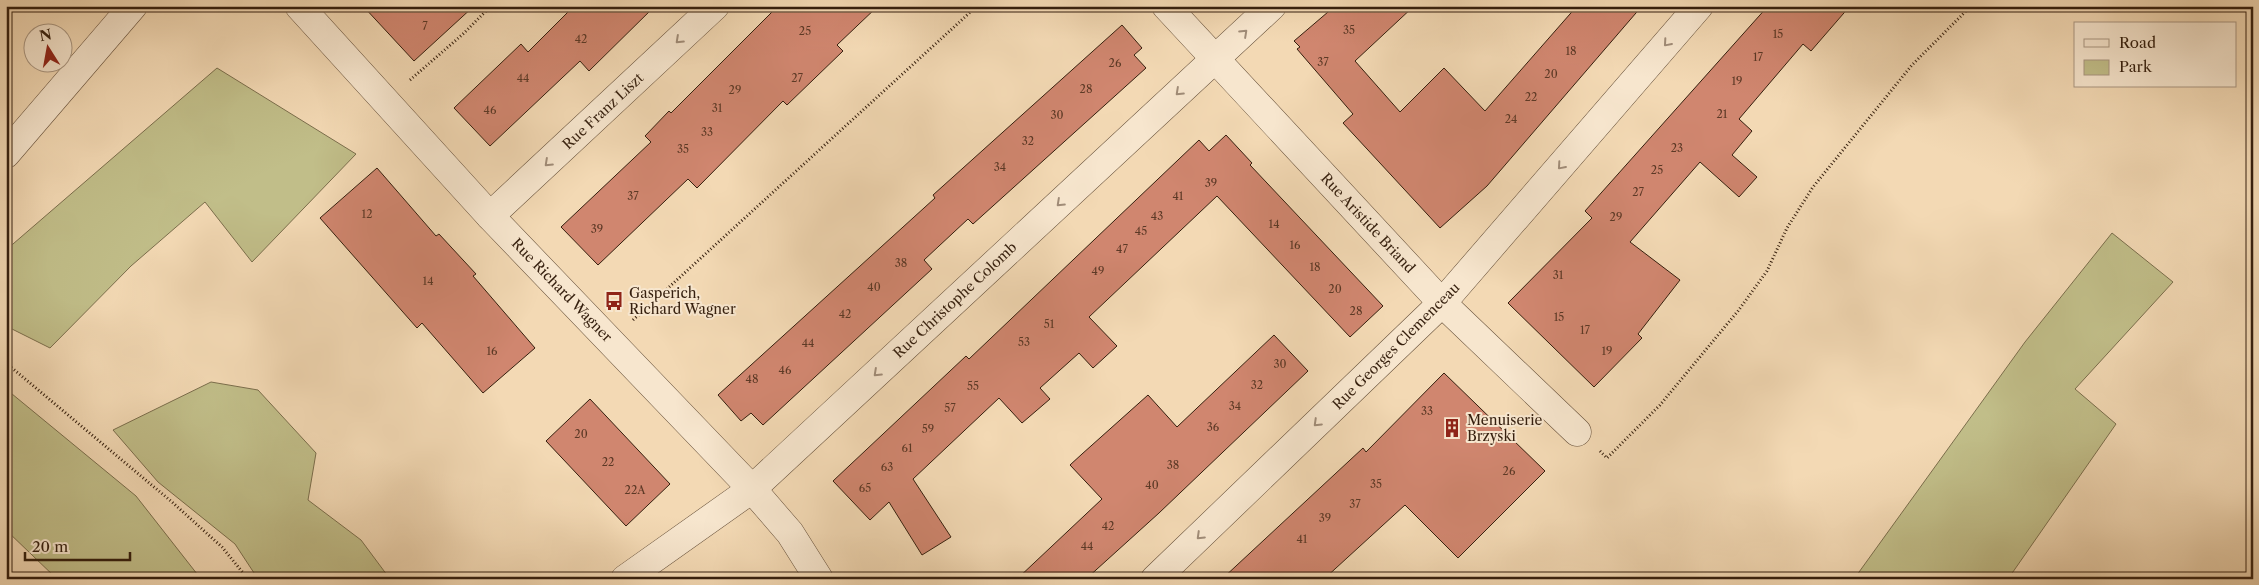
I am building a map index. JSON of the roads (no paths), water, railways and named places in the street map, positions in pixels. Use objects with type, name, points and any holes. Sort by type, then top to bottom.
[{"type":"street","points":[[6,154],[133,6]]},
{"type":"street","name":"Rue Richard Wagner","points":[[299,6],[490,216],[752,489],[790,533],[819,579]]},
{"type":"street","name":"Rue Franz Liszt","points":[[490,216],[715,6]]},
{"type":"street","name":"Rue Aristide Briand","points":[[1166,6],[1442,303],[1577,432]]},
{"type":"street","name":"Rue Christophe Colomb","points":[[626,579],[752,489],[1272,6]]},
{"type":"street","name":"Rue Georges Clemenceau","points":[[1155,579],[1442,303],[1699,6]]},
{"type":"place","name":"Gasperich, Richard Wagner","points":[[614,301]]},
{"type":"place","name":"Menuiserie Brzyski","points":[[1452,428]]}]
